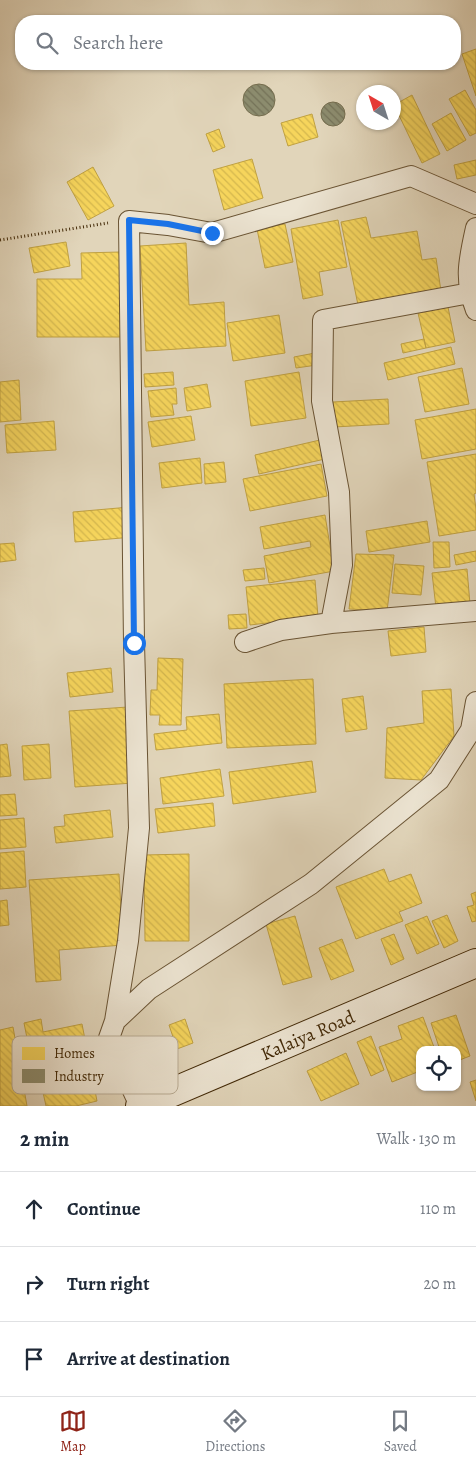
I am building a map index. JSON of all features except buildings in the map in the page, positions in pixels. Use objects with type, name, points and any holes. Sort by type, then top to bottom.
[{"type":"main road","name":"Kalaiya Road","points":[[178,1090],[476,963]]},
{"type":"main road","name":"Kalaiya Road","points":[[140,1106],[168,1094]]},
{"type":"street","points":[[111,1036],[115,1021],[128,941],[139,828],[134,643],[129,220],[168,224],[212,233],[411,176],[476,204]]},
{"type":"street","points":[[331,623],[342,565],[339,492],[322,401],[323,320],[473,301],[468,262],[476,228]]},
{"type":"street","points":[[245,642],[280,630],[331,623],[476,611]]},
{"type":"street","points":[[115,1021],[149,990],[310,884],[439,780],[474,732],[476,702]]},
{"type":"street","points":[[135,1094],[140,1106]]},
{"type":"path","points":[[0,240],[129,220]]},
{"type":"route","points":[[134,643],[129,220],[168,224],[212,233]]}]
